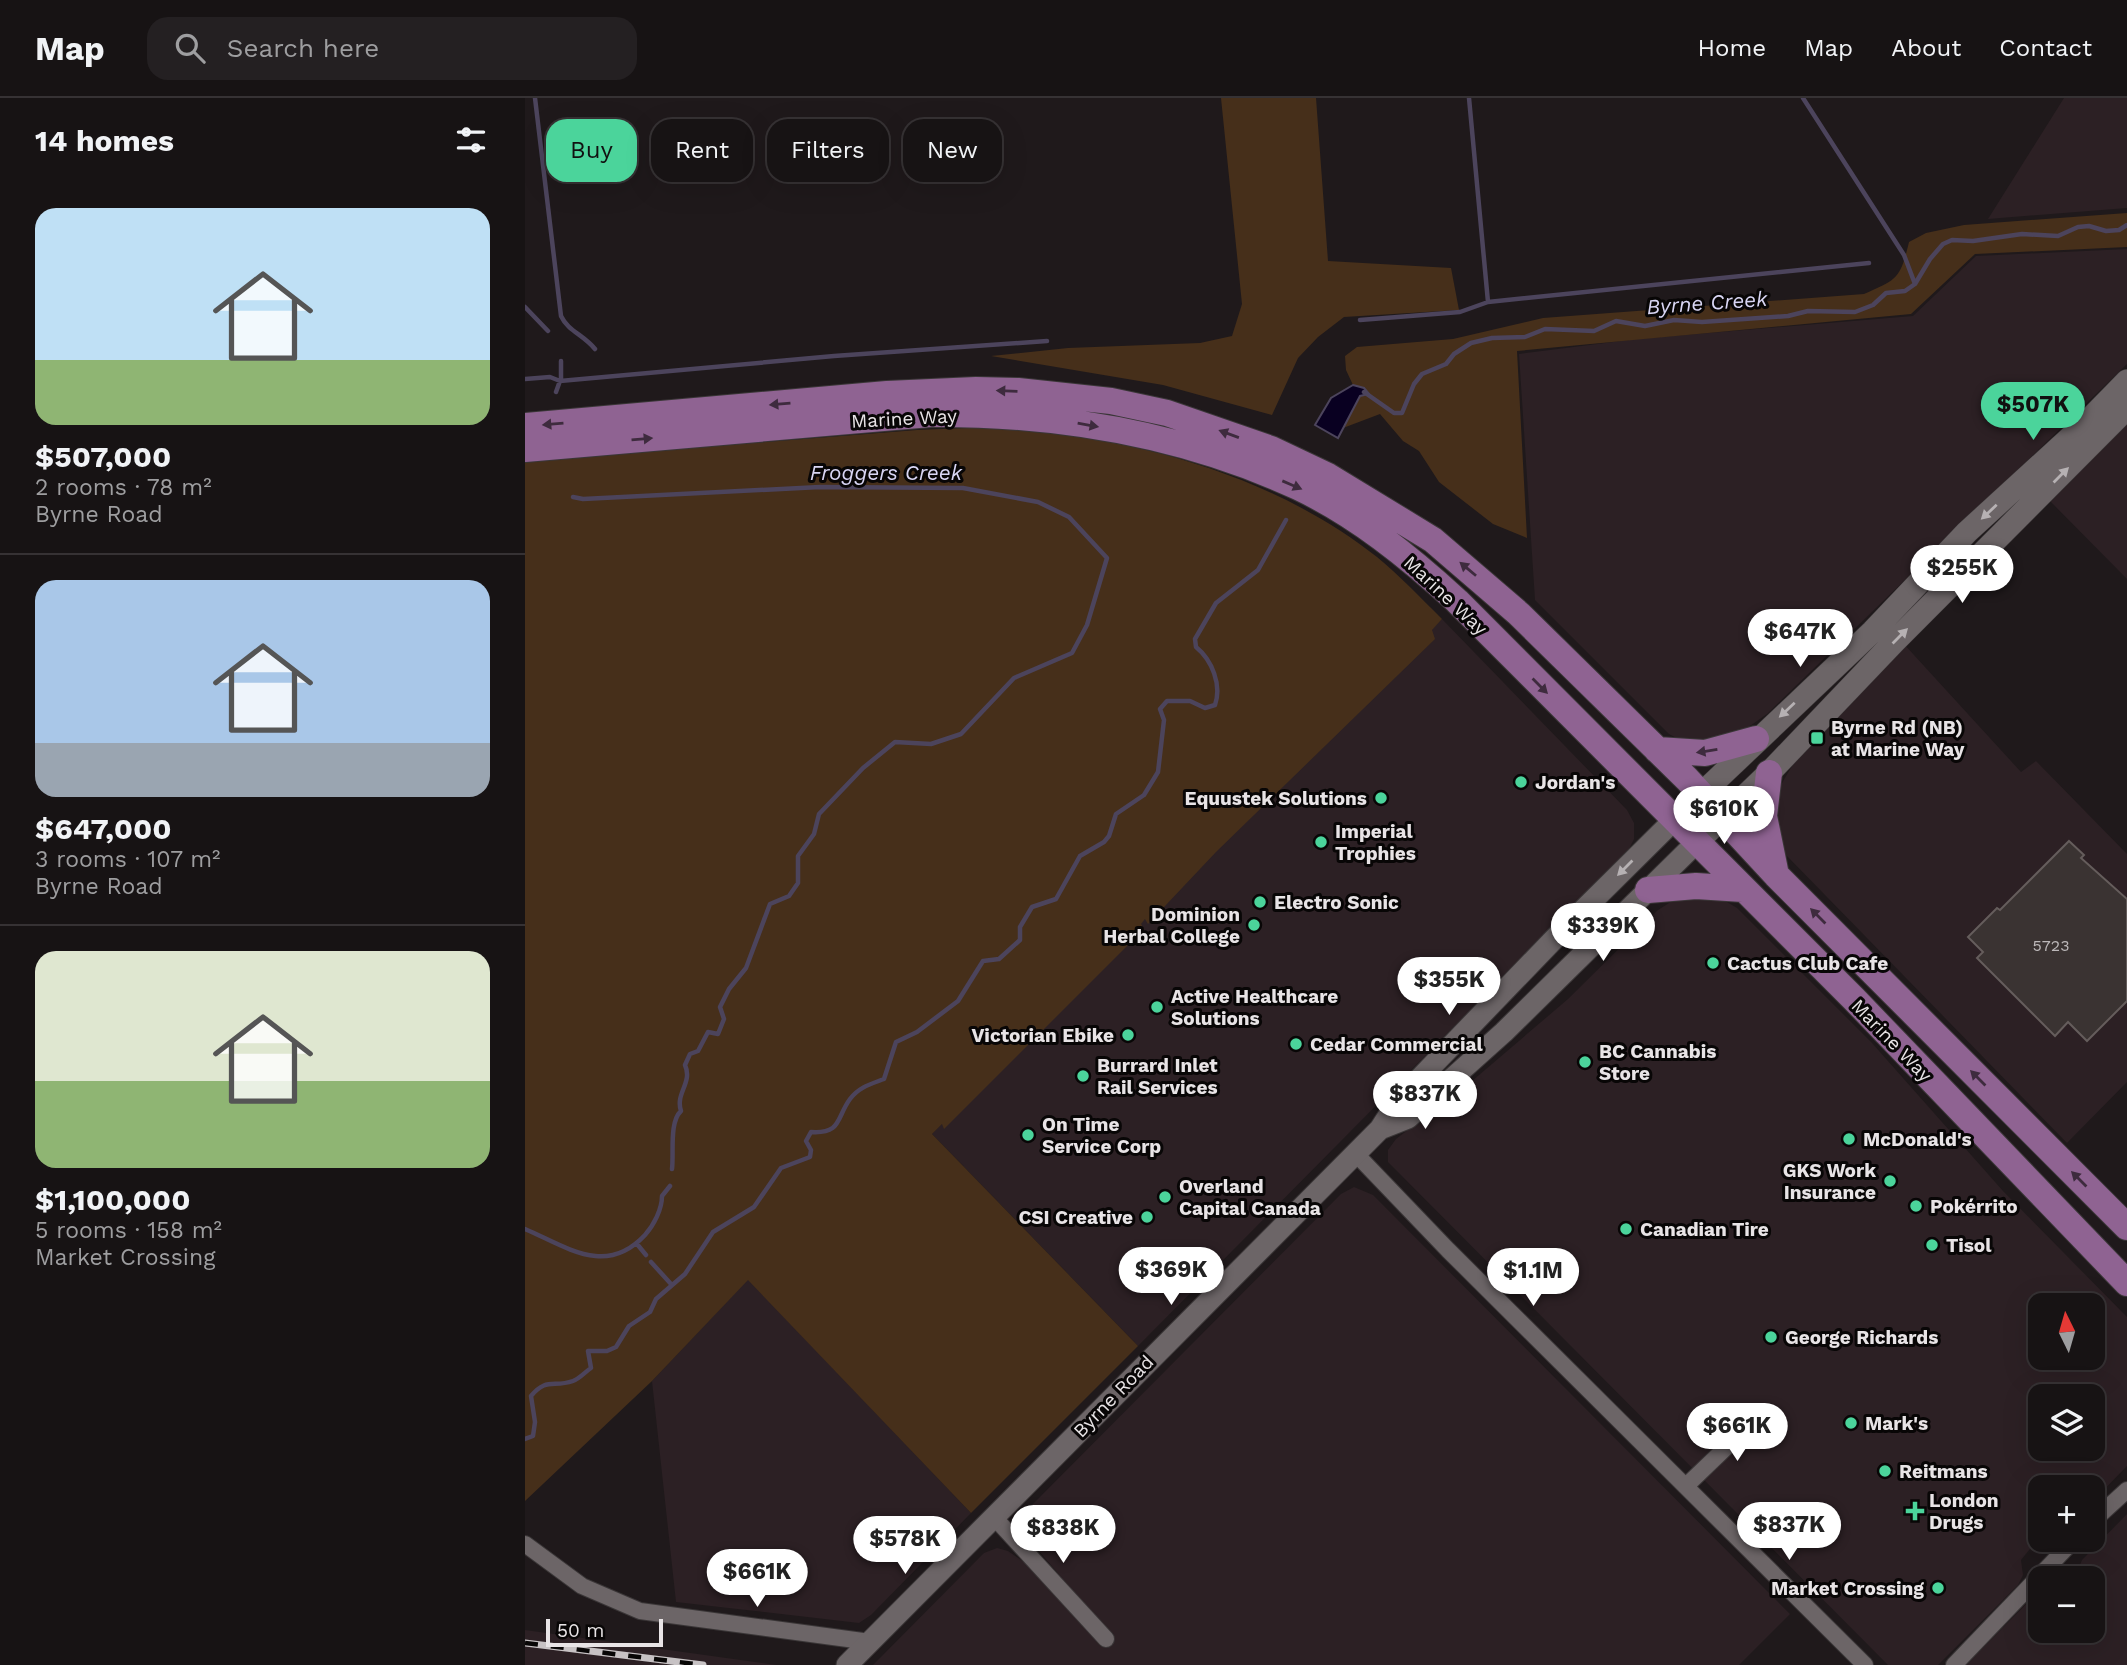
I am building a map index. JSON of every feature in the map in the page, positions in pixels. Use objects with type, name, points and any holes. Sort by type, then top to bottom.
[{"type":"main road","name":"Byrne Road","points":[[1673,821],[1756,739],[1873,631],[1967,532],[2085,424],[2127,381]]},
{"type":"main road","name":"Marine Way","points":[[525,426],[887,394],[977,390],[1098,400],[1167,413],[1293,459],[1381,506],[1433,540],[1519,614],[1701,793],[1776,875],[2127,1227]]},
{"type":"main road","name":"Byrne Road","points":[[1696,843],[1769,773],[1894,642],[2127,408]]},
{"type":"main road","name":"Marine Way","points":[[525,449],[930,414],[988,414],[1049,418],[1114,429],[1228,461],[1298,488],[1350,518],[1411,559],[1457,601],[1673,821],[1854,999],[2127,1283]]},
{"type":"main road","points":[[1657,750],[1705,753],[1756,739]]},
{"type":"main road","points":[[1769,773],[1764,806],[1765,831],[1776,875]]},
{"type":"main road","points":[[1648,890],[1696,886],[1743,889]]},
{"type":"street","name":"Byrne Road","points":[[847,1665],[1356,1154],[1380,1129],[1398,1101],[1558,935],[1673,821]]},
{"type":"street","name":"Byrne Road","points":[[1380,1129],[1408,1118],[1503,1032],[1696,843]]},
{"type":"street","points":[[1356,1154],[1448,1250],[1865,1665]]},
{"type":"street","points":[[1687,1485],[1761,1414]]},
{"type":"street","points":[[2105,1510],[2127,1490]]},
{"type":"street","points":[[993,1516],[1106,1639]]},
{"type":"street","points":[[525,1544],[582,1586],[640,1611],[870,1642]]},
{"type":"street","points":[[1954,1665],[2062,1552]]},
{"type":"shaded area","points":[[1221,98],[1316,98],[1328,261],[1451,268],[1459,310],[1344,317],[1318,337],[1298,358],[1272,415],[1163,385],[991,356],[1068,348],[1200,343],[1232,336],[1242,304]]},
{"type":"shaded area","points":[[2064,98],[2127,98],[2127,208],[1988,219]]},
{"type":"shaded area","points":[[2127,213],[2127,247],[1975,254],[1911,314],[1517,351],[1527,538],[1493,524],[1439,482],[1419,451],[1403,441],[1380,414],[1343,428],[1364,388],[1353,385],[1346,370],[1345,356],[1357,347],[1453,339],[1543,318],[1864,294],[1891,281],[1900,271],[1909,242],[1926,233],[1964,225]]},
{"type":"shaded area","points":[[2127,249],[2127,364],[1767,714],[1747,728],[1717,743],[1684,742],[1669,734],[1535,600],[1519,354],[1637,339],[1913,316],[1976,256]]},
{"type":"shaded area","points":[[1353,385],[1364,388],[1369,394],[1360,396],[1338,438],[1315,425],[1331,398]]},
{"type":"shaded area","points":[[2127,422],[2127,579],[2049,500]]},
{"type":"shaded area","points":[[993,427],[1094,439],[1145,450],[1195,463],[1243,481],[1290,502],[1335,527],[1386,564],[1442,619],[1432,630],[1435,639],[1216,852],[1148,924],[1145,919],[1141,924],[1144,929],[944,1129],[942,1124],[932,1134],[1138,1346],[971,1513],[748,1280],[652,1381],[525,1501],[525,461],[917,430]]},
{"type":"shaded area","points":[[1442,619],[1627,810],[1634,823],[1634,839],[1628,851],[1138,1346],[932,1134]]},
{"type":"shaded area","points":[[1903,643],[2021,772],[2036,761],[2127,854],[2127,1082],[2067,1143],[1775,841],[1779,788],[1792,766]]},
{"type":"shaded area","name":"Market Crossing","points":[[1677,898],[1722,899],[1737,908],[1872,1043],[2003,1191],[2103,1293],[2028,1293],[2028,1370],[2105,1370],[2105,1295],[2127,1317],[2127,1466],[2105,1489],[2105,1475],[2028,1475],[2028,1551],[2021,1560],[2023,1575],[2018,1585],[1938,1665],[1888,1665],[1388,1162],[1388,1150],[1396,1139],[1472,1081],[1568,999],[1658,910]]},
{"type":"shaded area","points":[[1354,1187],[1373,1195],[1790,1614],[1739,1665],[873,1665],[984,1553],[997,1548],[1008,1551],[1024,1562],[1103,1641],[1110,1634],[1038,1550],[1029,1535],[1025,1523],[1028,1509],[1341,1194]]},
{"type":"shaded area","points":[[748,1279],[971,1513],[871,1615],[859,1623],[676,1602],[652,1381]]},
{"type":"shaded area","points":[[2127,1514],[2127,1665],[1966,1665],[2028,1602],[2028,1643],[2105,1643],[2105,1566],[2080,1566],[2090,1552],[2105,1552],[2105,1536]]},
{"type":"shaded area","points":[[525,1630],[777,1665],[525,1665]]},
{"type":"building","points":[[2069,841],[2084,855],[2081,858],[2127,899],[2127,1001],[2087,1041],[2068,1022],[2055,1036],[1977,958],[1983,952],[1968,937],[1997,908],[2000,910]]},
{"type":"waterway","points":[[535,98],[561,316],[568,326],[595,349]]},
{"type":"waterway","points":[[1469,98],[1488,302]]},
{"type":"waterway","points":[[1803,98],[1904,255],[1915,284]]},
{"type":"waterway","name":"Byrne Creek","points":[[1364,392],[1394,413],[1402,413],[1414,384],[1422,374],[1446,364],[1454,354],[1471,343],[1492,338],[1525,337],[1545,329],[1594,331],[1616,321],[1645,326],[1674,320],[1702,322],[1788,316],[1808,311],[1855,312],[1873,305],[1886,293],[1905,291],[1915,284],[1930,259],[1943,244],[1952,240],[1973,241],[2022,234],[2058,236],[2078,227],[2089,226],[2106,231],[2119,230],[2127,225]]},
{"type":"waterway","points":[[1360,320],[1460,312],[1488,302],[1869,263]]},
{"type":"waterway","points":[[525,307],[548,331]]},
{"type":"waterway","points":[[525,379],[550,377],[560,381],[834,356],[1047,341]]},
{"type":"waterway","points":[[556,392],[561,378],[561,361]]},
{"type":"waterway","name":"Froggers Creek","points":[[573,497],[583,499],[820,487],[963,488],[1038,502],[1069,517],[1107,558],[1087,625],[1072,653],[1014,678],[961,734],[931,744],[895,742],[863,768],[819,814],[814,834],[798,856],[798,883],[789,896],[770,904],[746,968],[729,989],[720,1007],[724,1019],[718,1034],[708,1032],[698,1051],[690,1054],[685,1065],[687,1077],[680,1099],[681,1111],[673,1130],[672,1169]]},
{"type":"waterway","name":"Byrne Creek","points":[[525,1439],[533,1436],[535,1422],[531,1396],[546,1385],[566,1383],[580,1377],[591,1368],[588,1351],[607,1351],[616,1347],[629,1326],[650,1312],[656,1299],[685,1274],[713,1232],[754,1207],[781,1168],[810,1157],[811,1150],[806,1141],[811,1132],[821,1132],[833,1127],[857,1092],[884,1079],[896,1042],[917,1032],[958,1001],[983,961],[999,959],[1020,940],[1020,927],[1032,907],[1056,899],[1080,856],[1104,842],[1109,836],[1116,814],[1144,795],[1158,772],[1164,720],[1160,709],[1167,701],[1190,701],[1205,708],[1215,705],[1217,689],[1214,673],[1207,659],[1196,647],[1195,639],[1216,603],[1258,570],[1286,520]]},
{"type":"waterway","points":[[525,1229],[571,1250],[601,1256],[616,1254],[630,1248],[645,1235],[659,1211],[662,1196],[670,1186]]},
{"type":"waterway","name":"Froggers Creek","points":[[637,1244],[646,1255]]},
{"type":"waterway","name":"Froggers Creek","points":[[651,1262],[671,1284]]},
{"type":"railway","points":[[525,1643],[703,1665]]},
{"type":"place","name":"Byrne Rd (NB) at Marine Way","points":[[1817,738]]},
{"type":"place","name":"Jordan's","points":[[1521,782]]},
{"type":"place","name":"Equustek Solutions","points":[[1381,798]]},
{"type":"place","name":"Imperial Trophies","points":[[1321,842]]},
{"type":"place","name":"Electro Sonic","points":[[1260,902]]},
{"type":"place","name":"Dominion Herbal College","points":[[1254,925]]},
{"type":"place","name":"Cactus Club Cafe","points":[[1713,963]]},
{"type":"place","name":"Active Healthcare Solutions","points":[[1157,1007]]},
{"type":"place","name":"Victorian Ebike","points":[[1128,1035]]},
{"type":"place","name":"Cedar Commercial","points":[[1296,1044]]},
{"type":"place","name":"BC Cannabis Store","points":[[1585,1062]]},
{"type":"place","name":"Burrard Inlet Rail Services","points":[[1083,1076]]},
{"type":"place","name":"On Time Service Corp","points":[[1028,1135]]},
{"type":"place","name":"McDonald's","points":[[1849,1139]]},
{"type":"place","name":"GKS Work Insurance","points":[[1890,1181]]},
{"type":"place","name":"Overland Capital Canada","points":[[1165,1197]]},
{"type":"place","name":"Pokérrito","points":[[1916,1206]]},
{"type":"place","name":"CSI Creative","points":[[1147,1217]]},
{"type":"place","name":"Canadian Tire","points":[[1626,1229]]},
{"type":"place","name":"Tisol","points":[[1932,1245]]},
{"type":"place","name":"George Richards","points":[[1771,1337]]},
{"type":"place","name":"Mark's","points":[[1851,1423]]},
{"type":"place","name":"Reitmans","points":[[1885,1471]]},
{"type":"place","name":"London Drugs","points":[[1915,1511]]},
{"type":"place","name":"Market Crossing","points":[[1938,1588]]}]
